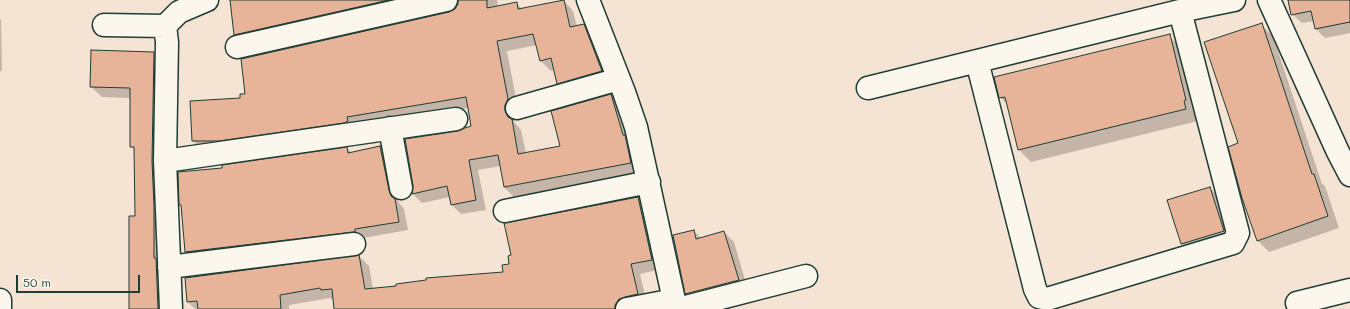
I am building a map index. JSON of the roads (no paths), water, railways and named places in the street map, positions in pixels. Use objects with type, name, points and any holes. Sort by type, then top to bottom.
[{"type":"street","points":[[104,25],[165,26],[178,12],[207,0]]},
{"type":"street","points":[[237,47],[446,0]]},
{"type":"street","points":[[588,0],[619,79],[636,128],[674,300],[678,309],[806,276]]},
{"type":"street","points":[[868,88],[1180,11],[1234,0]]},
{"type":"street","points":[[1269,0],[1338,152],[1350,175]]},
{"type":"street","points":[[977,61],[1035,289],[1039,297],[1047,299],[1233,243],[1238,233],[1180,11]]},
{"type":"street","points":[[165,26],[167,42],[165,161],[171,309]]},
{"type":"street","points":[[517,108],[619,79]]},
{"type":"street","points":[[165,161],[456,119]]},
{"type":"street","points":[[390,128],[401,188]]},
{"type":"street","points":[[505,211],[649,182]]},
{"type":"street","points":[[169,267],[354,244]]},
{"type":"street","points":[[1297,303],[1350,290]]},
{"type":"street","points":[[0,300],[0,309]]},
{"type":"street","points":[[627,309],[674,300]]}]
